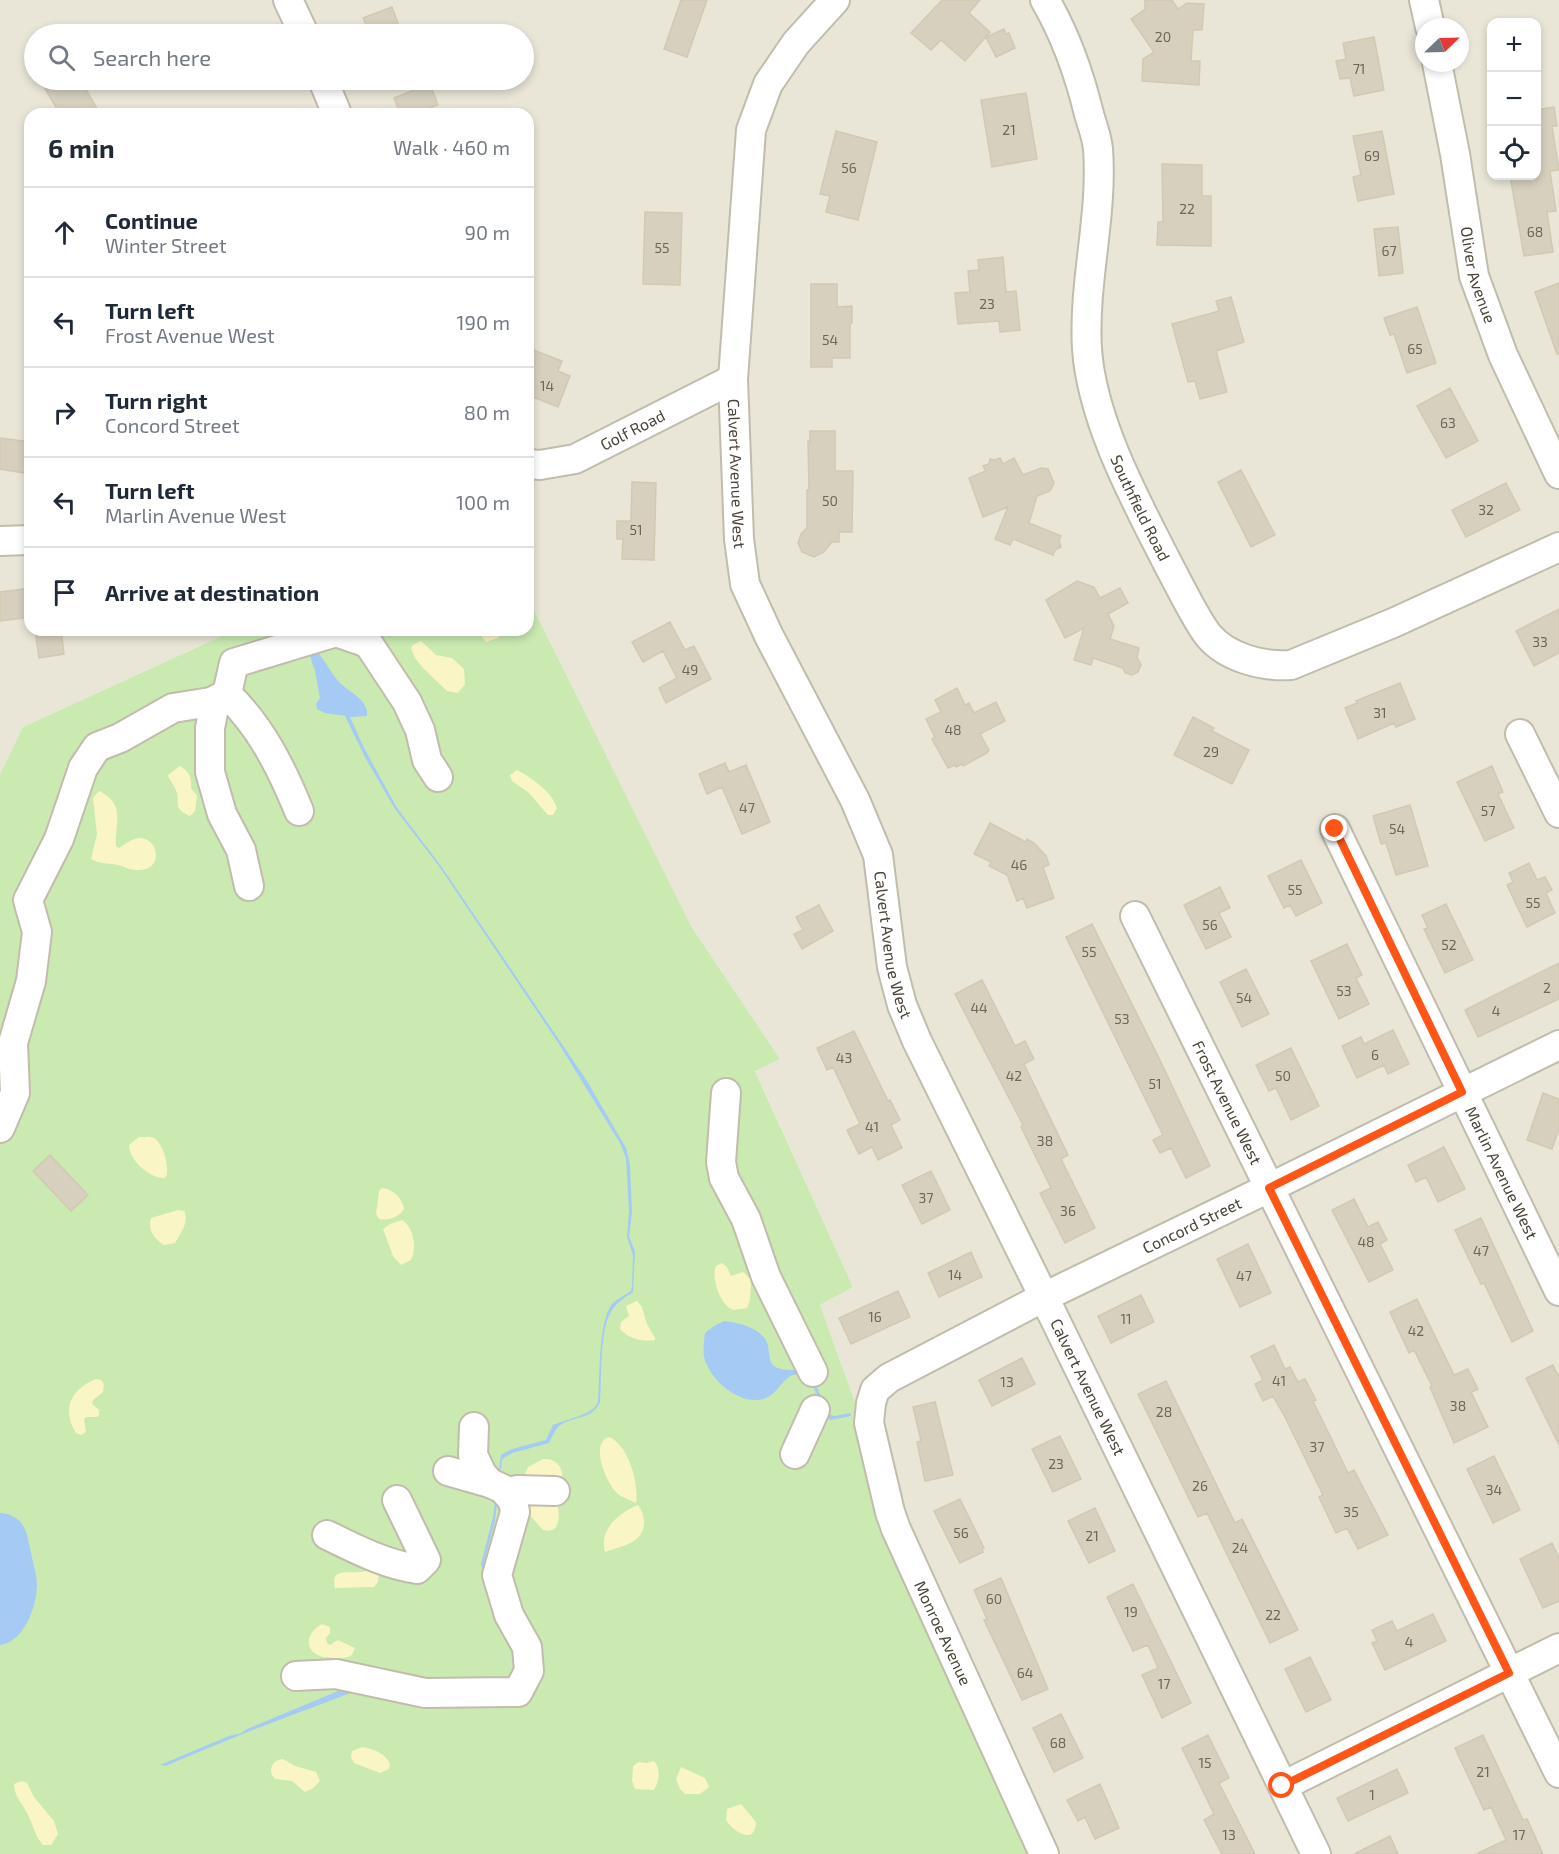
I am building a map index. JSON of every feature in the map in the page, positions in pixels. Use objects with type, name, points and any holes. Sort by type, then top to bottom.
[{"type":"street","points":[[288,0],[299,24]]},
{"type":"street","name":"Calvert Avenue West","points":[[835,0],[796,43],[768,84],[751,130],[733,379],[739,539],[745,584],[769,636],[865,820],[878,855],[892,967],[902,1005],[917,1041],[1316,1854]]},
{"type":"street","name":"Southfield Road","points":[[1045,0],[1072,53],[1098,147],[1097,219],[1088,298],[1087,339],[1097,404],[1109,441],[1154,536],[1209,636],[1228,651],[1251,661],[1273,666],[1291,665],[1393,624],[1559,547]]},
{"type":"street","points":[[1424,0],[1428,18]]},
{"type":"street","name":"Oliver Avenue","points":[[1439,72],[1455,154],[1474,276],[1503,355],[1559,474]]},
{"type":"street","points":[[327,90],[335,108]]},
{"type":"street","name":"Golf Road","points":[[534,464],[575,459],[733,379]]},
{"type":"street","points":[[0,541],[24,540]]},
{"type":"street","points":[[249,886],[240,850],[222,814],[210,772],[210,728],[213,713],[234,663],[323,636]]},
{"type":"street","points":[[348,636],[368,643],[407,702],[420,730],[427,760],[438,777]]},
{"type":"street","points":[[0,1128],[15,1093],[13,1043],[31,981],[37,932],[28,900],[59,839],[83,768],[97,747],[120,738],[173,708],[219,698],[245,712],[268,745],[286,779],[299,811]]},
{"type":"street","points":[[1520,734],[1559,813]]},
{"type":"street","name":"Marlin Avenue West","points":[[1335,829],[1559,1291]]},
{"type":"street","name":"Frost Avenue West","points":[[1135,916],[1559,1773]]},
{"type":"street","name":"Concord Street","points":[[871,1403],[875,1390],[890,1378],[1044,1297],[1559,1045]]},
{"type":"street","points":[[726,1093],[721,1162],[724,1178],[746,1219],[766,1277],[813,1372]]},
{"type":"street","name":"Monroe Avenue","points":[[871,1403],[869,1423],[896,1529],[1044,1854]]},
{"type":"street","points":[[795,1454],[815,1410]]},
{"type":"street","points":[[296,1676],[336,1674],[425,1693],[518,1692],[529,1671],[527,1647],[509,1614],[497,1575],[514,1512],[513,1501],[482,1474],[473,1455],[474,1427]]},
{"type":"street","points":[[448,1471],[498,1487],[555,1491]]},
{"type":"street","points":[[327,1534],[367,1555],[399,1566],[417,1569],[426,1560],[397,1500]]},
{"type":"street","points":[[1282,1786],[1559,1648]]},
{"type":"shaded area","points":[[0,0],[1559,0],[1559,1854],[1044,1854],[857,1408],[820,1305],[853,1287],[755,1070],[780,1059],[691,926],[534,610],[534,108],[24,108],[24,636],[222,636],[23,727],[0,774]]},
{"type":"green space","points":[[534,610],[691,926],[780,1059],[755,1071],[853,1287],[820,1305],[857,1408],[1044,1854],[0,1854],[0,774],[23,727],[222,636],[534,636]]},
{"type":"sand","points":[[481,636],[499,636],[498,638],[486,642]]},
{"type":"sand","points":[[421,641],[436,655],[452,658],[464,669],[465,684],[458,693],[447,691],[415,658],[411,648]]},
{"type":"sand","points":[[180,766],[189,775],[191,788],[197,796],[195,811],[190,816],[178,807],[177,793],[168,775]]},
{"type":"sand","points":[[517,770],[535,781],[555,802],[557,808],[553,815],[548,815],[528,792],[512,781],[510,775]]},
{"type":"sand","points":[[99,791],[108,796],[116,809],[116,846],[119,848],[137,838],[146,839],[155,849],[155,861],[152,866],[133,870],[91,859],[97,834],[93,798]]},
{"type":"sand","points":[[139,1137],[152,1137],[160,1145],[167,1163],[165,1178],[147,1172],[136,1162],[129,1145]]},
{"type":"sand","points":[[382,1188],[393,1192],[403,1205],[402,1212],[393,1218],[379,1219],[376,1214],[379,1191]]},
{"type":"sand","points":[[178,1210],[184,1211],[186,1215],[184,1227],[175,1243],[164,1245],[153,1234],[150,1226],[151,1218]]},
{"type":"sand","points":[[402,1220],[412,1233],[414,1244],[411,1260],[401,1265],[393,1256],[383,1229]]},
{"type":"sand","points":[[722,1263],[727,1267],[731,1276],[743,1272],[751,1280],[750,1300],[747,1308],[733,1310],[724,1303],[715,1277],[716,1266]]},
{"type":"sand","points":[[637,1301],[642,1307],[655,1340],[636,1339],[620,1329],[621,1322],[629,1316],[626,1306]]},
{"type":"sand","points":[[96,1379],[101,1380],[104,1384],[103,1392],[93,1400],[92,1404],[99,1410],[99,1415],[84,1419],[86,1432],[81,1435],[76,1433],[72,1424],[69,1408],[80,1388]]},
{"type":"sand","points":[[610,1437],[617,1442],[631,1466],[636,1486],[636,1503],[618,1494],[605,1473],[600,1446]]},
{"type":"sand","points":[[543,1459],[552,1460],[558,1464],[562,1471],[562,1480],[522,1481],[528,1467]]},
{"type":"sand","points":[[557,1502],[559,1517],[556,1527],[549,1531],[543,1530],[529,1514],[527,1503]]},
{"type":"sand","points":[[638,1505],[644,1520],[640,1535],[636,1540],[624,1546],[605,1552],[605,1536],[612,1523]]},
{"type":"sand","points":[[371,1569],[379,1574],[378,1582],[374,1587],[335,1588],[334,1581],[338,1574]]},
{"type":"sand","points":[[322,1624],[330,1627],[330,1633],[326,1638],[327,1643],[330,1645],[338,1640],[355,1648],[352,1655],[345,1658],[334,1658],[322,1657],[314,1653],[309,1645],[310,1635]]},
{"type":"sand","points":[[362,1747],[382,1754],[390,1764],[389,1769],[380,1773],[354,1763],[351,1757],[352,1751]]},
{"type":"sand","points":[[283,1759],[295,1766],[316,1772],[320,1781],[305,1792],[292,1781],[275,1779],[271,1773],[272,1766],[276,1761]]},
{"type":"sand","points":[[654,1761],[658,1767],[658,1775],[654,1790],[635,1789],[632,1781],[633,1766],[639,1762]]},
{"type":"sand","points":[[681,1767],[705,1778],[709,1787],[700,1794],[685,1794],[676,1779]]},
{"type":"sand","points":[[22,1781],[27,1783],[34,1797],[54,1821],[58,1834],[51,1845],[43,1845],[40,1841],[17,1797],[14,1784]]},
{"type":"sand","points":[[741,1804],[756,1822],[752,1834],[744,1835],[726,1820],[727,1809]]},
{"type":"water","points":[[313,653],[319,654],[338,681],[365,705],[367,716],[350,717],[397,808],[441,866],[587,1081],[626,1148],[630,1165],[632,1212],[629,1237],[635,1251],[633,1292],[616,1305],[608,1318],[603,1341],[600,1402],[597,1408],[587,1415],[559,1426],[549,1443],[512,1453],[502,1459],[495,1521],[484,1562],[488,1593],[481,1564],[493,1517],[501,1455],[512,1449],[546,1440],[553,1425],[591,1410],[598,1402],[602,1337],[607,1312],[614,1302],[631,1291],[632,1286],[633,1255],[627,1237],[629,1211],[626,1158],[620,1143],[559,1044],[439,866],[395,809],[366,759],[345,716],[325,713],[317,709],[316,704],[320,698],[310,656]]},
{"type":"water","points":[[724,1321],[756,1330],[768,1345],[774,1366],[781,1369],[799,1370],[815,1383],[830,1415],[850,1413],[851,1416],[830,1420],[809,1381],[800,1375],[794,1375],[785,1380],[769,1397],[763,1399],[744,1398],[726,1389],[712,1374],[704,1357],[705,1333]]},
{"type":"water","points":[[0,1513],[15,1517],[23,1526],[36,1573],[37,1586],[31,1614],[22,1631],[16,1638],[0,1645]]},
{"type":"water","points":[[355,1684],[362,1687],[165,1766],[160,1765],[241,1733]]},
{"type":"building","points":[[681,0],[707,0],[687,57],[664,49]]},
{"type":"building","points":[[942,0],[980,0],[969,13],[990,32],[965,61],[941,40],[931,50],[911,33]]},
{"type":"building","points":[[1145,0],[1172,0],[1178,9],[1187,3],[1204,4],[1202,30],[1193,30],[1191,61],[1200,61],[1199,85],[1142,81],[1143,59],[1154,52],[1131,19],[1145,9]]},
{"type":"building","points":[[392,7],[398,24],[366,24],[363,18]]},
{"type":"building","points":[[1004,29],[1006,34],[1009,33],[1015,48],[996,57],[986,37]]},
{"type":"building","points":[[1374,37],[1384,90],[1354,96],[1350,78],[1340,79],[1336,61],[1346,59],[1343,43]]},
{"type":"building","points":[[46,90],[86,90],[97,108],[56,108]]},
{"type":"building","points":[[415,90],[432,90],[438,105],[430,108],[398,108],[394,98]]},
{"type":"building","points":[[1026,93],[1037,159],[992,167],[981,100]]},
{"type":"building","points":[[1554,107],[1557,126],[1552,126],[1559,170],[1550,171],[1556,211],[1547,212],[1553,252],[1524,256],[1511,180],[1541,180],[1541,109]]},
{"type":"building","points":[[836,131],[877,142],[858,220],[826,212],[830,196],[820,194]]},
{"type":"building","points":[[1382,131],[1394,194],[1358,201],[1353,177],[1361,175],[1353,136]]},
{"type":"building","points":[[1162,164],[1202,165],[1202,196],[1211,196],[1211,246],[1157,245],[1158,222],[1163,222]]},
{"type":"building","points":[[645,212],[682,213],[680,285],[643,284]]},
{"type":"building","points":[[1398,227],[1403,273],[1379,276],[1374,229]]},
{"type":"building","points":[[1003,257],[1006,292],[1016,291],[1020,330],[1000,332],[999,321],[958,324],[955,293],[970,292],[968,271],[979,270],[978,260]]},
{"type":"building","points":[[1559,283],[1559,354],[1557,354],[1535,292]]},
{"type":"building","points":[[811,284],[837,284],[837,307],[852,306],[850,358],[832,358],[832,367],[811,367]]},
{"type":"building","points":[[1231,297],[1244,342],[1216,351],[1227,392],[1200,399],[1195,381],[1188,382],[1172,324],[1219,311],[1216,301]]},
{"type":"building","points":[[1417,307],[1436,363],[1407,373],[1394,334],[1390,335],[1384,318]]},
{"type":"building","points":[[534,350],[562,361],[558,371],[570,376],[558,407],[534,397]]},
{"type":"building","points":[[1450,388],[1478,441],[1446,458],[1417,406]]},
{"type":"building","points":[[810,431],[835,431],[835,471],[853,471],[852,532],[839,532],[839,542],[832,542],[824,552],[814,557],[802,552],[798,543],[801,534],[807,528]]},
{"type":"building","points":[[0,438],[24,441],[24,473],[0,469]]},
{"type":"building","points":[[1000,458],[1003,464],[1014,458],[1023,475],[1041,468],[1048,469],[1054,483],[1050,491],[1037,496],[1029,523],[1061,536],[1059,540],[1061,547],[1055,550],[1053,555],[1013,539],[1010,545],[995,539],[1008,507],[983,517],[969,478],[986,471],[983,466],[989,464],[990,459]]},
{"type":"building","points":[[1241,470],[1275,535],[1251,547],[1218,482]]},
{"type":"building","points":[[632,482],[656,483],[654,560],[622,559],[623,539],[617,539],[617,521],[631,521]]},
{"type":"building","points":[[1506,483],[1520,510],[1466,537],[1452,510]]},
{"type":"building","points":[[1077,581],[1094,587],[1100,598],[1120,588],[1128,603],[1108,614],[1114,626],[1110,639],[1139,648],[1137,657],[1141,665],[1138,672],[1132,675],[1125,673],[1123,668],[1093,658],[1091,665],[1074,660],[1084,628],[1065,638],[1046,600]]},
{"type":"building","points":[[24,589],[24,618],[0,621],[0,592]]},
{"type":"building","points":[[1559,609],[1559,653],[1534,666],[1516,631]]},
{"type":"building","points":[[670,622],[685,650],[694,646],[711,679],[666,703],[659,688],[677,678],[663,651],[643,662],[632,642]]},
{"type":"building","points":[[36,636],[62,636],[64,654],[39,658]]},
{"type":"building","points":[[1400,683],[1415,719],[1396,727],[1394,723],[1358,739],[1345,708],[1357,703],[1356,701]]},
{"type":"building","points":[[957,688],[965,705],[969,703],[974,713],[996,702],[1005,721],[980,734],[989,750],[987,753],[963,766],[962,764],[948,768],[932,739],[935,737],[926,719],[941,712],[935,700]]},
{"type":"building","points":[[1193,717],[1214,728],[1212,731],[1249,750],[1232,784],[1174,755]]},
{"type":"building","points":[[725,763],[729,772],[746,765],[770,822],[742,834],[722,787],[707,794],[699,774]]},
{"type":"building","points":[[1492,766],[1503,792],[1498,794],[1514,828],[1485,841],[1457,782]]},
{"type":"building","points":[[1410,805],[1428,866],[1396,875],[1386,843],[1381,844],[1373,816]]},
{"type":"building","points":[[990,823],[1026,842],[1027,839],[1034,843],[1046,856],[1049,865],[1043,867],[1054,898],[1027,908],[1023,898],[1017,901],[1007,875],[989,866],[991,862],[974,854]]},
{"type":"building","points":[[1301,860],[1322,903],[1296,916],[1290,905],[1284,908],[1268,876]]},
{"type":"building","points":[[1529,863],[1537,880],[1545,877],[1552,890],[1546,893],[1555,913],[1527,927],[1507,885],[1513,882],[1509,873]]},
{"type":"building","points":[[1220,887],[1230,908],[1219,913],[1231,937],[1206,949],[1184,905]]},
{"type":"building","points":[[1446,904],[1473,960],[1445,973],[1424,929],[1428,928],[1422,915]]},
{"type":"building","points":[[819,905],[833,931],[802,949],[794,934],[803,930],[796,917]]},
{"type":"building","points":[[1092,924],[1210,1166],[1186,1178],[1171,1148],[1160,1153],[1153,1140],[1163,1135],[1066,937]]},
{"type":"building","points":[[1347,944],[1362,975],[1356,978],[1369,1004],[1339,1019],[1311,961]]},
{"type":"building","points":[[1559,963],[1559,999],[1478,1037],[1465,1010]]},
{"type":"building","points":[[1246,969],[1269,1014],[1242,1027],[1220,982]]},
{"type":"building","points":[[982,980],[1015,1046],[1025,1041],[1034,1059],[1024,1064],[1068,1155],[1061,1159],[1095,1228],[1065,1243],[1040,1193],[1051,1188],[1021,1127],[1023,1125],[955,994]]},
{"type":"building","points":[[1393,1030],[1409,1064],[1388,1074],[1384,1065],[1357,1078],[1342,1046],[1361,1037],[1364,1044]]},
{"type":"building","points":[[854,1031],[888,1101],[890,1100],[900,1120],[891,1125],[902,1148],[878,1160],[872,1147],[859,1154],[847,1130],[860,1124],[833,1067],[827,1070],[817,1048]]},
{"type":"building","points":[[1291,1048],[1319,1106],[1291,1120],[1276,1088],[1269,1091],[1256,1065]]},
{"type":"building","points":[[1543,1093],[1559,1099],[1559,1129],[1552,1149],[1527,1140]]},
{"type":"building","points":[[1444,1147],[1465,1189],[1438,1202],[1426,1177],[1416,1182],[1408,1165]]},
{"type":"building","points":[[50,1155],[88,1195],[71,1211],[33,1171]]},
{"type":"building","points":[[931,1171],[950,1210],[922,1224],[902,1185]]},
{"type":"building","points":[[1354,1199],[1368,1227],[1378,1222],[1387,1240],[1380,1244],[1393,1270],[1369,1282],[1332,1210]]},
{"type":"building","points":[[1481,1218],[1533,1331],[1512,1342],[1484,1283],[1481,1284],[1455,1230]]},
{"type":"building","points":[[1248,1244],[1271,1293],[1240,1307],[1217,1259]]},
{"type":"building","points":[[971,1252],[982,1277],[939,1297],[928,1273]]},
{"type":"building","points":[[898,1291],[910,1317],[851,1344],[839,1318]]},
{"type":"building","points":[[1141,1295],[1154,1322],[1111,1343],[1098,1316]]},
{"type":"building","points":[[1417,1299],[1454,1375],[1468,1369],[1478,1389],[1471,1392],[1488,1427],[1454,1443],[1430,1387],[1432,1386],[1414,1350],[1409,1353],[1390,1312]]},
{"type":"building","points":[[1274,1345],[1285,1369],[1290,1367],[1298,1382],[1305,1379],[1316,1400],[1313,1401],[1348,1473],[1354,1470],[1388,1535],[1358,1549],[1347,1528],[1336,1533],[1319,1497],[1323,1495],[1284,1415],[1273,1396],[1263,1401],[1255,1384],[1263,1380],[1251,1356]]},
{"type":"building","points":[[1022,1358],[1035,1384],[992,1406],[979,1380]]},
{"type":"building","points":[[1553,1365],[1559,1377],[1559,1445],[1526,1378]]},
{"type":"building","points":[[1166,1381],[1235,1523],[1242,1519],[1298,1630],[1270,1643],[1207,1513],[1198,1517],[1138,1394]]},
{"type":"building","points":[[935,1402],[953,1475],[925,1481],[917,1442],[921,1441],[913,1407]]},
{"type":"building","points":[[1060,1436],[1081,1479],[1053,1492],[1032,1449]]},
{"type":"building","points":[[1494,1456],[1520,1510],[1493,1523],[1467,1469]]},
{"type":"building","points":[[960,1499],[984,1548],[983,1552],[960,1563],[934,1511]]},
{"type":"building","points":[[1095,1508],[1115,1551],[1089,1563],[1068,1521]]},
{"type":"building","points":[[1552,1543],[1559,1558],[1559,1601],[1543,1608],[1520,1559]]},
{"type":"building","points":[[1001,1578],[1048,1689],[1022,1700],[984,1620],[987,1619],[974,1590]]},
{"type":"building","points":[[1133,1584],[1191,1703],[1162,1718],[1142,1675],[1158,1668],[1148,1645],[1133,1651],[1107,1597]]},
{"type":"building","points":[[1433,1614],[1446,1641],[1385,1670],[1372,1643],[1377,1641],[1372,1630],[1392,1621],[1397,1631]]},
{"type":"building","points":[[1310,1657],[1331,1700],[1306,1712],[1285,1669]]},
{"type":"building","points":[[1061,1714],[1083,1758],[1054,1772],[1033,1728]]},
{"type":"building","points":[[1208,1735],[1229,1778],[1219,1783],[1255,1854],[1222,1854],[1204,1820],[1214,1814],[1182,1748]]},
{"type":"building","points":[[1483,1735],[1523,1820],[1527,1819],[1543,1854],[1476,1854],[1506,1840],[1491,1807],[1484,1810],[1455,1748]]},
{"type":"building","points":[[1397,1769],[1408,1793],[1348,1821],[1337,1798]]},
{"type":"building","points":[[1100,1784],[1119,1828],[1095,1839],[1085,1817],[1078,1821],[1067,1800]]},
{"type":"building","points":[[1390,1836],[1398,1854],[1354,1854]]},
{"type":"route","points":[[1282,1786],[1509,1673],[1269,1188],[1462,1092],[1335,829]]}]
